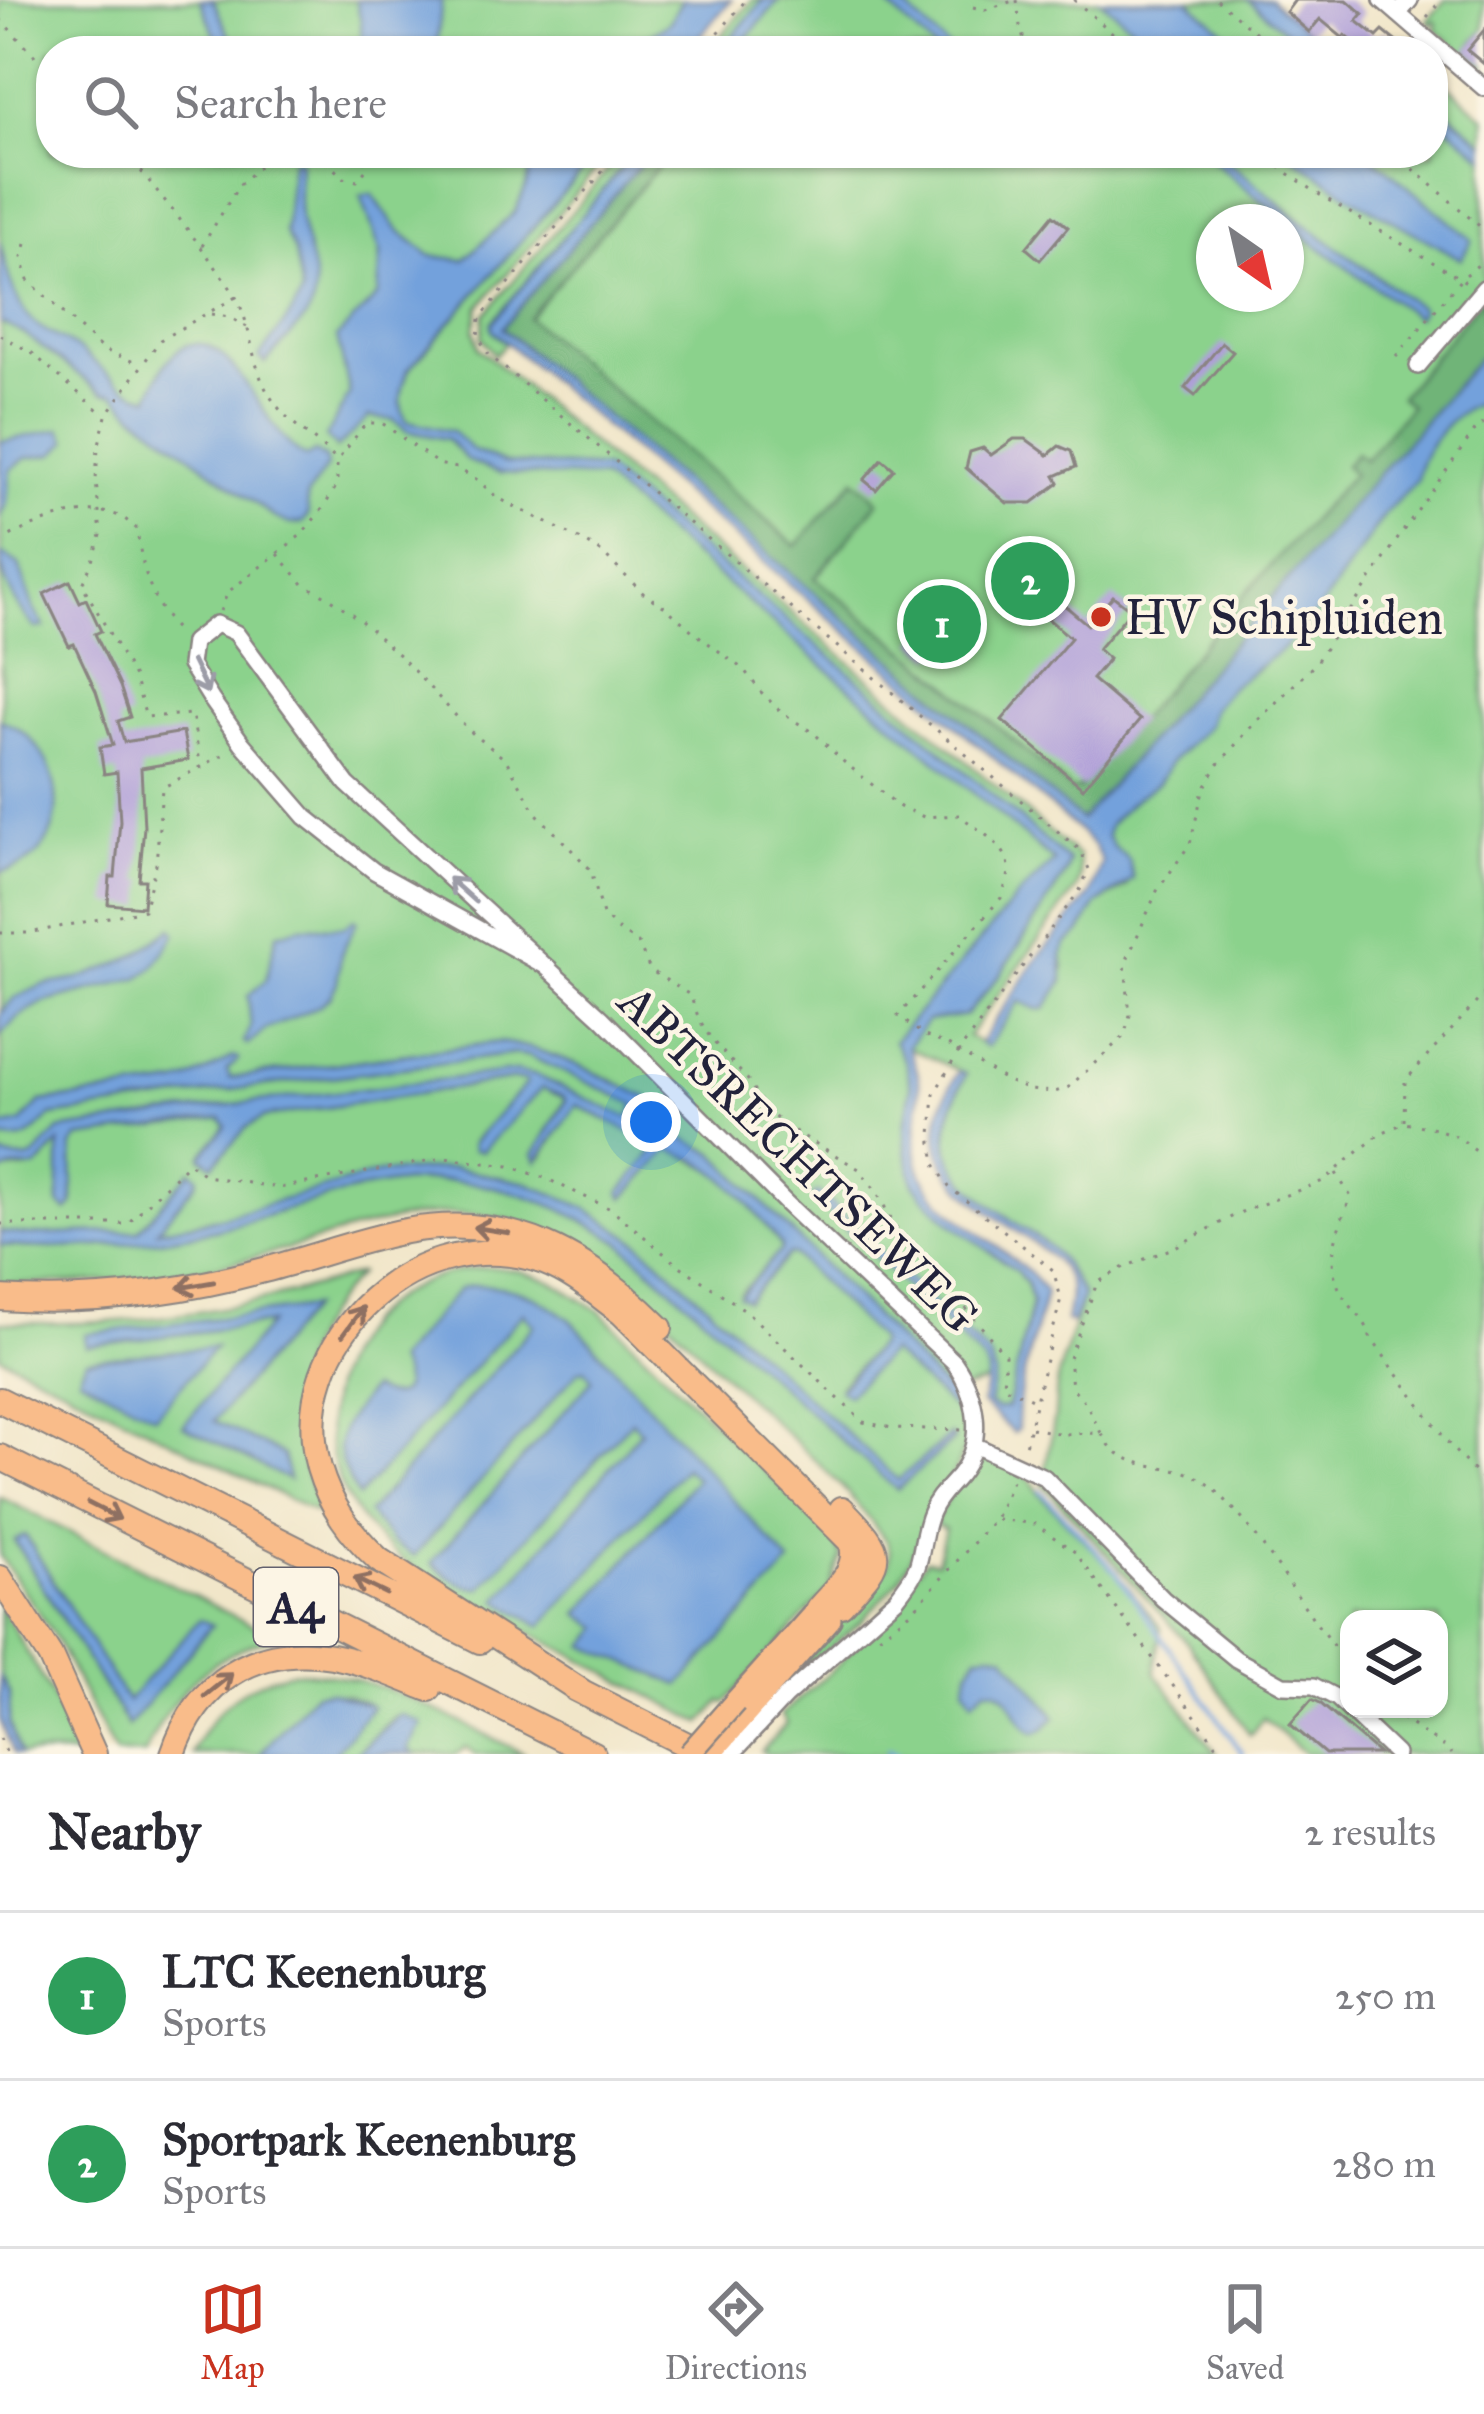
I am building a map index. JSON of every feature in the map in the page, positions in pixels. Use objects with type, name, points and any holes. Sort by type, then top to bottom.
[{"type":"highway","points":[[0,1298],[98,1298],[179,1288],[376,1238],[439,1227],[494,1229],[559,1249],[631,1299],[867,1534],[876,1550],[872,1569],[824,1614]]},
{"type":"highway","name":"A4","points":[[587,1695],[379,1560],[356,1539],[326,1489],[314,1429],[324,1368],[366,1302],[430,1262],[505,1254],[546,1263],[622,1313],[851,1542],[852,1567],[824,1614]]},
{"type":"highway","name":"A4","points":[[0,1400],[707,1754]]},
{"type":"highway","name":"A4","points":[[0,1457],[590,1754]]},
{"type":"highway","points":[[0,1578],[50,1656],[94,1754]]},
{"type":"highway","name":"A4","points":[[173,1754],[198,1702],[223,1678],[247,1665],[293,1653],[331,1656],[377,1668],[590,1754]]},
{"type":"main road","points":[[707,1754],[750,1709],[824,1614]]},
{"type":"main road","points":[[689,1754],[750,1709]]},
{"type":"street","points":[[1382,0],[1404,7],[1424,36]]},
{"type":"street","points":[[1448,57],[1484,88]]},
{"type":"street","points":[[1418,366],[1484,288]]},
{"type":"street","points":[[193,642],[216,624]]},
{"type":"street","name":"ABTSRECHTSEWEG","points":[[216,624],[236,633],[347,784],[549,968],[954,1362],[970,1389],[976,1446]]},
{"type":"street","name":"ABTSRECHTSEWEG","points":[[193,642],[190,665],[242,743],[305,817],[374,871],[549,968]]},
{"type":"street","points":[[732,1754],[750,1709],[785,1696],[896,1599],[916,1568],[930,1513],[976,1446],[1044,1477],[1163,1598],[1236,1659],[1283,1685],[1340,1691]]},
{"type":"street","points":[[1365,1718],[1396,1754]]},
{"type":"path","points":[[716,36],[746,0]]},
{"type":"path","points":[[973,7],[985,10],[1016,0],[1024,36]]},
{"type":"path","points":[[1074,0],[1116,36]]},
{"type":"path","points":[[1217,0],[1260,36]]},
{"type":"path","points":[[1416,29],[1441,0]]},
{"type":"path","points":[[0,19],[36,57]]},
{"type":"path","points":[[138,168],[236,297],[249,327],[253,361],[268,394],[293,425],[338,461]]},
{"type":"path","points":[[201,248],[239,185],[257,168]]},
{"type":"path","points":[[333,168],[357,181],[366,168]]},
{"type":"path","points":[[604,168],[479,318],[478,336],[489,355],[1080,850],[1090,869],[1080,890],[934,1094],[934,1164],[949,1187],[1053,1270],[1061,1298],[1020,1465],[995,1519],[1036,1524],[1075,1552],[1223,1754]]},
{"type":"path","points":[[1281,168],[1461,279]]},
{"type":"path","points":[[1412,168],[1484,230]]},
{"type":"path","points":[[26,244],[22,257],[28,280],[103,349],[141,365]]},
{"type":"path","points":[[1396,357],[1461,279],[1484,260]]},
{"type":"path","points":[[201,769],[192,714],[146,717],[134,676],[82,584],[100,535],[95,480],[106,416],[160,340],[236,297]]},
{"type":"path","points":[[206,314],[229,317],[249,327]]},
{"type":"path","points":[[0,335],[32,353],[106,416]]},
{"type":"path","points":[[216,624],[228,592],[301,535],[325,507],[337,484],[338,461],[366,423],[382,424],[438,464],[457,469],[518,509],[601,552],[643,593],[745,670],[781,712],[815,734],[900,807],[924,817],[959,815],[998,847],[1009,862],[1010,874],[1001,898],[898,1016],[925,1036],[1017,1085],[1055,1092],[1069,1087],[1124,1036],[1130,1015],[1125,964],[1156,891],[1190,844],[1203,790],[1218,765],[1314,665],[1405,528],[1484,423]]},
{"type":"path","points":[[0,541],[23,528],[59,518],[99,511],[120,516],[137,529],[148,582],[172,627],[193,642]]},
{"type":"path","points":[[278,554],[303,584],[360,620],[470,731],[506,760],[537,814],[590,870],[603,914],[638,943],[650,970],[690,995],[711,1039],[748,1080],[765,1109],[859,1169],[905,1244],[1005,1355],[1003,1386],[1035,1401]]},
{"type":"path","points":[[0,934],[29,934],[144,910],[156,864],[162,788],[242,743]]},
{"type":"path","points":[[1404,1123],[1405,1081],[1484,994]]},
{"type":"path","points":[[1340,1654],[1238,1514],[1210,1484],[1188,1471],[1128,1459],[1114,1451],[1072,1387],[1069,1358],[1097,1283],[1239,1213],[1323,1181],[1381,1133],[1404,1123],[1435,1128],[1460,1138],[1484,1158]]},
{"type":"path","points":[[1335,1171],[1351,1197],[1331,1260],[1337,1285],[1451,1447],[1484,1482]]},
{"type":"path","points":[[1030,1427],[1062,1434],[1101,1433]]},
{"type":"path","points":[[1402,1718],[1452,1754]]},
{"type":"path","points":[[0,1738],[7,1754]]},
{"type":"green space","points":[[0,0],[682,0],[670,22],[649,36],[36,36],[36,168],[530,168],[515,212],[464,260],[431,256],[397,229],[372,194],[381,253],[378,295],[338,337],[350,393],[337,447],[369,416],[394,420],[407,431],[447,439],[468,461],[602,478],[1055,861],[1017,897],[919,1013],[966,1015],[1000,975],[1066,873],[1069,861],[604,468],[504,463],[472,450],[452,431],[407,421],[404,415],[401,396],[408,371],[585,168],[597,168],[479,307],[474,329],[479,348],[1078,856],[1077,888],[968,1036],[986,1046],[1019,1001],[1037,1009],[1064,968],[1066,944],[1080,932],[1096,905],[1127,886],[1129,859],[1114,848],[1108,826],[1158,783],[1172,761],[1208,725],[1212,708],[1232,685],[1259,668],[1323,604],[1387,511],[1416,480],[1440,432],[1462,412],[1484,403],[1484,1754],[1305,1754],[1263,1718],[1250,1735],[1187,1642],[1043,1483],[1057,1380],[1083,1295],[1051,1248],[978,1194],[953,1163],[948,1126],[966,1074],[897,1042],[911,1088],[905,1127],[923,1196],[952,1224],[1016,1270],[1032,1303],[1008,1407],[997,1409],[989,1404],[993,1379],[951,1394],[714,1153],[641,1118],[649,1098],[538,1050],[499,1042],[229,1078],[227,1070],[179,1084],[41,1102],[21,1123],[2,1127]]},
{"type":"green space","points":[[752,0],[763,0],[733,36],[721,36]]},
{"type":"green space","points":[[773,0],[1252,0],[1294,36],[745,36]]},
{"type":"green space","points":[[1445,0],[1484,0],[1484,30],[1467,50],[1484,64],[1484,71],[1435,29],[1435,21],[1431,25],[1428,20]]},
{"type":"green space","points":[[1448,86],[1484,117],[1484,143],[1448,112]]},
{"type":"green space","points":[[1448,112],[1484,157],[1484,335],[1065,804],[494,331],[635,168],[1448,168]]},
{"type":"green space","points":[[609,168],[621,168],[492,322],[495,334],[506,343],[495,355],[482,338],[484,315]]},
{"type":"green space","points":[[637,168],[657,168],[528,318],[796,546],[855,479],[879,501],[815,578],[1072,790],[1081,788],[1353,474],[1345,465],[1356,453],[1365,460],[1410,406],[1400,397],[1484,296],[1484,352],[1082,821],[502,328]]},
{"type":"green space","points":[[515,1054],[636,1104],[629,1119],[537,1076],[244,1103],[60,1130],[31,1158],[0,1156],[0,1138],[23,1138],[51,1116]]},
{"type":"green space","points":[[515,1079],[527,1084],[472,1142],[542,1088],[566,1099],[534,1154],[541,1158],[576,1105],[656,1145],[624,1198],[672,1149],[723,1175],[781,1245],[740,1293],[747,1300],[789,1254],[794,1255],[879,1340],[839,1387],[890,1352],[964,1418],[970,1435],[900,1579],[862,1621],[777,1693],[888,1565],[887,1542],[841,1486],[650,1303],[570,1243],[502,1219],[429,1215],[214,1267],[153,1277],[0,1283],[0,1245],[77,1247],[160,1240],[389,1184],[473,1183],[539,1201],[620,1242],[897,1489],[954,1440],[950,1435],[898,1481],[638,1242],[584,1207],[527,1183],[454,1168],[156,1231],[196,1183],[191,1171],[138,1231],[0,1232],[0,1173],[38,1165],[58,1143],[59,1204],[67,1211],[73,1205],[72,1146],[78,1138],[221,1118],[226,1126],[202,1155],[213,1165],[247,1127],[265,1117]]},
{"type":"green space","points":[[492,1267],[551,1281],[601,1312],[833,1533],[841,1557],[829,1589],[702,1723],[439,1584],[383,1544],[343,1490],[332,1457],[330,1403],[337,1376],[360,1331],[408,1289],[448,1274]]},
{"type":"green space","points":[[360,1273],[316,1330],[297,1388],[300,1449],[323,1516],[0,1356],[0,1322],[137,1320],[227,1307]],"holes":[[[311,1308],[213,1421],[283,1455],[287,1479],[184,1426],[272,1323],[87,1345]]]},
{"type":"green space","points":[[985,1460],[1024,1475],[1161,1628],[1155,1672],[1217,1754],[762,1751],[787,1723],[781,1715],[838,1665],[926,1560],[937,1561],[945,1529],[935,1525],[939,1516],[954,1488]],"holes":[[[1005,1655],[1055,1717],[997,1688],[986,1688]]]},
{"type":"green space","points":[[0,1497],[275,1637],[230,1654],[195,1679],[167,1712],[145,1754],[115,1754],[52,1632],[0,1556]],"holes":[[[26,1536],[127,1702],[127,1725],[15,1542]]]},
{"type":"green space","points":[[0,1605],[50,1692],[78,1754],[20,1754],[9,1723],[10,1695],[0,1675]]},
{"type":"green space","points":[[293,1672],[353,1679],[383,1688],[525,1754],[475,1754],[466,1747],[456,1754],[414,1754],[408,1748],[421,1723],[395,1716],[355,1754],[334,1754],[372,1706],[346,1695],[314,1693],[260,1754],[192,1754],[209,1724],[232,1700],[260,1682]]},
{"type":"water","points":[[200,0],[213,0],[229,36],[216,36]]},
{"type":"water","points":[[356,0],[442,0],[438,36],[362,36]]},
{"type":"water","points":[[682,0],[731,0],[700,36],[649,36],[670,22]]},
{"type":"water","points":[[763,0],[779,0],[749,36],[733,36]]},
{"type":"water","points":[[882,0],[898,0],[936,36],[921,36]]},
{"type":"water","points":[[1100,0],[1188,0],[1230,36],[1144,36]]},
{"type":"water","points":[[1248,0],[1270,0],[1313,36],[1291,36]]},
{"type":"water","points":[[1448,113],[1484,143],[1484,157],[1448,127]]},
{"type":"water","points":[[291,168],[300,168],[300,218],[315,290],[305,318],[265,363],[259,357],[302,294],[295,253],[285,233]]},
{"type":"water","points":[[530,168],[585,168],[408,370],[401,403],[407,421],[452,431],[472,450],[504,463],[604,468],[1069,861],[1000,975],[966,1015],[927,1021],[908,1046],[919,1082],[916,1141],[923,1176],[947,1207],[1017,1262],[1046,1292],[1014,1433],[982,1404],[988,1373],[984,1362],[812,1196],[818,1192],[825,1198],[990,1357],[995,1375],[989,1404],[997,1409],[1008,1407],[1032,1303],[1027,1284],[1016,1270],[952,1224],[913,1182],[905,1127],[911,1088],[906,1062],[894,1041],[1017,897],[1054,861],[602,478],[499,473],[468,461],[447,439],[407,431],[394,420],[369,417],[337,448],[326,437],[350,393],[337,337],[378,295],[381,253],[361,196],[372,194],[397,229],[431,256],[464,260],[515,212]]},
{"type":"water","points":[[621,168],[637,168],[502,328],[1081,820],[1484,352],[1484,403],[1462,412],[1440,432],[1424,457],[1417,480],[1387,511],[1323,604],[1283,649],[1232,686],[1213,708],[1208,725],[1172,761],[1158,783],[1109,825],[1107,836],[1129,859],[1133,879],[1096,905],[1080,933],[1066,944],[1063,981],[1045,1009],[1019,1001],[987,1047],[980,1043],[1037,959],[1090,895],[1102,862],[1095,847],[492,330],[492,323]]},
{"type":"water","points":[[1222,168],[1236,168],[1280,204],[1265,204]]},
{"type":"water","points":[[1309,168],[1386,168],[1472,240],[1461,259]]},
{"type":"water","points":[[1304,223],[1420,308],[1416,317],[1304,236]]},
{"type":"water","points":[[0,242],[15,294],[32,321],[129,389],[150,397],[168,360],[188,345],[204,344],[220,353],[291,446],[306,457],[315,452],[325,458],[327,467],[307,496],[308,515],[302,523],[274,517],[133,413],[115,394],[103,393],[25,334],[0,322]]},
{"type":"water","points":[[61,429],[68,441],[54,454],[26,458],[10,470],[7,503],[0,518],[0,442]]},
{"type":"water","points":[[1,553],[19,565],[45,627],[35,628],[17,603]]},
{"type":"water","points":[[0,720],[23,732],[40,751],[52,774],[56,799],[54,824],[44,846],[26,863],[0,872]]},
{"type":"water","points":[[354,919],[330,997],[265,1030],[247,1045],[251,1027],[248,996],[266,980],[277,934],[300,927],[344,927]]},
{"type":"water","points":[[172,928],[176,934],[153,968],[138,978],[42,1003],[18,1017],[0,1036],[0,1015],[13,999],[43,985],[78,979],[118,964]]},
{"type":"water","points":[[499,1042],[557,1057],[650,1099],[641,1118],[714,1153],[948,1392],[963,1408],[964,1418],[890,1352],[848,1395],[839,1390],[879,1340],[794,1255],[789,1254],[747,1300],[739,1296],[781,1245],[733,1187],[704,1164],[669,1150],[624,1198],[620,1192],[656,1145],[577,1105],[537,1161],[534,1154],[566,1101],[542,1088],[482,1151],[473,1150],[472,1143],[526,1081],[265,1117],[247,1127],[213,1165],[202,1155],[226,1126],[221,1118],[78,1138],[72,1146],[73,1205],[67,1211],[59,1204],[59,1143],[36,1168],[0,1173],[0,1156],[30,1158],[59,1130],[516,1071],[629,1118],[635,1104],[515,1054],[51,1116],[23,1138],[0,1138],[0,1122],[2,1127],[21,1123],[41,1102],[178,1084],[234,1056],[239,1059],[227,1070],[230,1078]]},
{"type":"water","points":[[959,1071],[966,1074],[948,1125],[953,1163],[978,1194],[1060,1259],[1083,1295],[1072,1323],[1066,1321],[1069,1284],[1059,1265],[984,1208],[949,1173],[937,1129],[943,1103]]},
{"type":"water","points":[[454,1168],[527,1183],[584,1207],[638,1242],[898,1480],[951,1435],[954,1439],[897,1490],[620,1242],[560,1209],[473,1183],[389,1184],[160,1240],[77,1247],[0,1245],[0,1232],[138,1231],[191,1171],[198,1176],[196,1183],[157,1230],[207,1221],[379,1173]]},
{"type":"water","points":[[474,1285],[527,1294],[573,1322],[790,1563],[680,1685],[585,1646],[600,1628],[579,1614],[696,1479],[685,1467],[541,1626],[498,1600],[641,1431],[632,1420],[481,1588],[460,1583],[431,1563],[592,1380],[585,1369],[578,1371],[414,1556],[393,1543],[368,1513],[534,1325],[523,1313],[358,1497],[348,1479],[339,1451],[350,1417],[371,1389],[390,1396],[401,1392],[404,1379],[396,1361],[460,1288]]},
{"type":"water","points":[[312,1307],[214,1421],[283,1455],[289,1480],[183,1426],[270,1323],[86,1346],[85,1334]]},
{"type":"water","points":[[215,1347],[155,1416],[79,1377],[86,1360]]},
{"type":"water","points":[[25,1535],[127,1701],[200,1619],[212,1625],[128,1726],[15,1541]]},
{"type":"water","points":[[978,1655],[1005,1655],[1053,1713],[1055,1717],[1044,1729],[1035,1733],[1027,1728],[1008,1699],[995,1689],[986,1688],[973,1700],[965,1687],[969,1669]]},
{"type":"water","points":[[0,1675],[10,1695],[9,1723],[20,1754],[14,1754],[0,1719]]},
{"type":"water","points":[[330,1692],[372,1706],[334,1754],[260,1754],[314,1693]]},
{"type":"water","points":[[400,1714],[422,1723],[408,1748],[414,1754],[356,1754]]},
{"type":"building","points":[[1295,0],[1347,0],[1363,14],[1357,21],[1376,36],[1341,36],[1320,19],[1309,32],[1286,12]]},
{"type":"building","points":[[1484,30],[1484,64],[1467,50]]},
{"type":"building","points":[[1053,215],[1068,227],[1040,260],[1026,248]]},
{"type":"building","points":[[1222,343],[1233,352],[1195,396],[1185,388]]},
{"type":"building","points":[[1014,439],[1026,439],[1048,455],[1059,446],[1071,451],[1076,467],[1055,476],[1059,483],[1032,503],[1007,503],[966,468],[970,452],[983,448],[991,455]]},
{"type":"building","points":[[882,459],[894,469],[876,490],[864,480]]},
{"type":"building","points":[[70,581],[80,602],[86,599],[101,631],[95,634],[120,686],[130,717],[118,721],[124,742],[183,732],[188,760],[141,768],[144,827],[139,880],[145,880],[143,907],[108,904],[120,821],[117,772],[104,774],[100,747],[113,745],[96,691],[44,594]]},
{"type":"building","points":[[959,590],[978,606],[933,658],[914,642]]},
{"type":"building","points":[[1113,596],[1131,610],[1098,649],[1109,659],[1092,679],[1140,720],[1083,788],[1002,720],[1071,638],[1048,619],[1062,603],[1088,625]]},
{"type":"building","points":[[1312,1699],[1379,1754],[1325,1754],[1290,1724]]},
{"type":"waterway","points":[[1040,1491],[1115,1571],[1243,1754]]},
{"type":"waterway","points":[[888,1749],[898,1754]]},
{"type":"place","name":"Sportpark Keenenburg","points":[[1030,581]]},
{"type":"place","name":"HV Schipluiden","points":[[1101,617]]},
{"type":"place","name":"LTC Keenenburg","points":[[942,624]]}]
